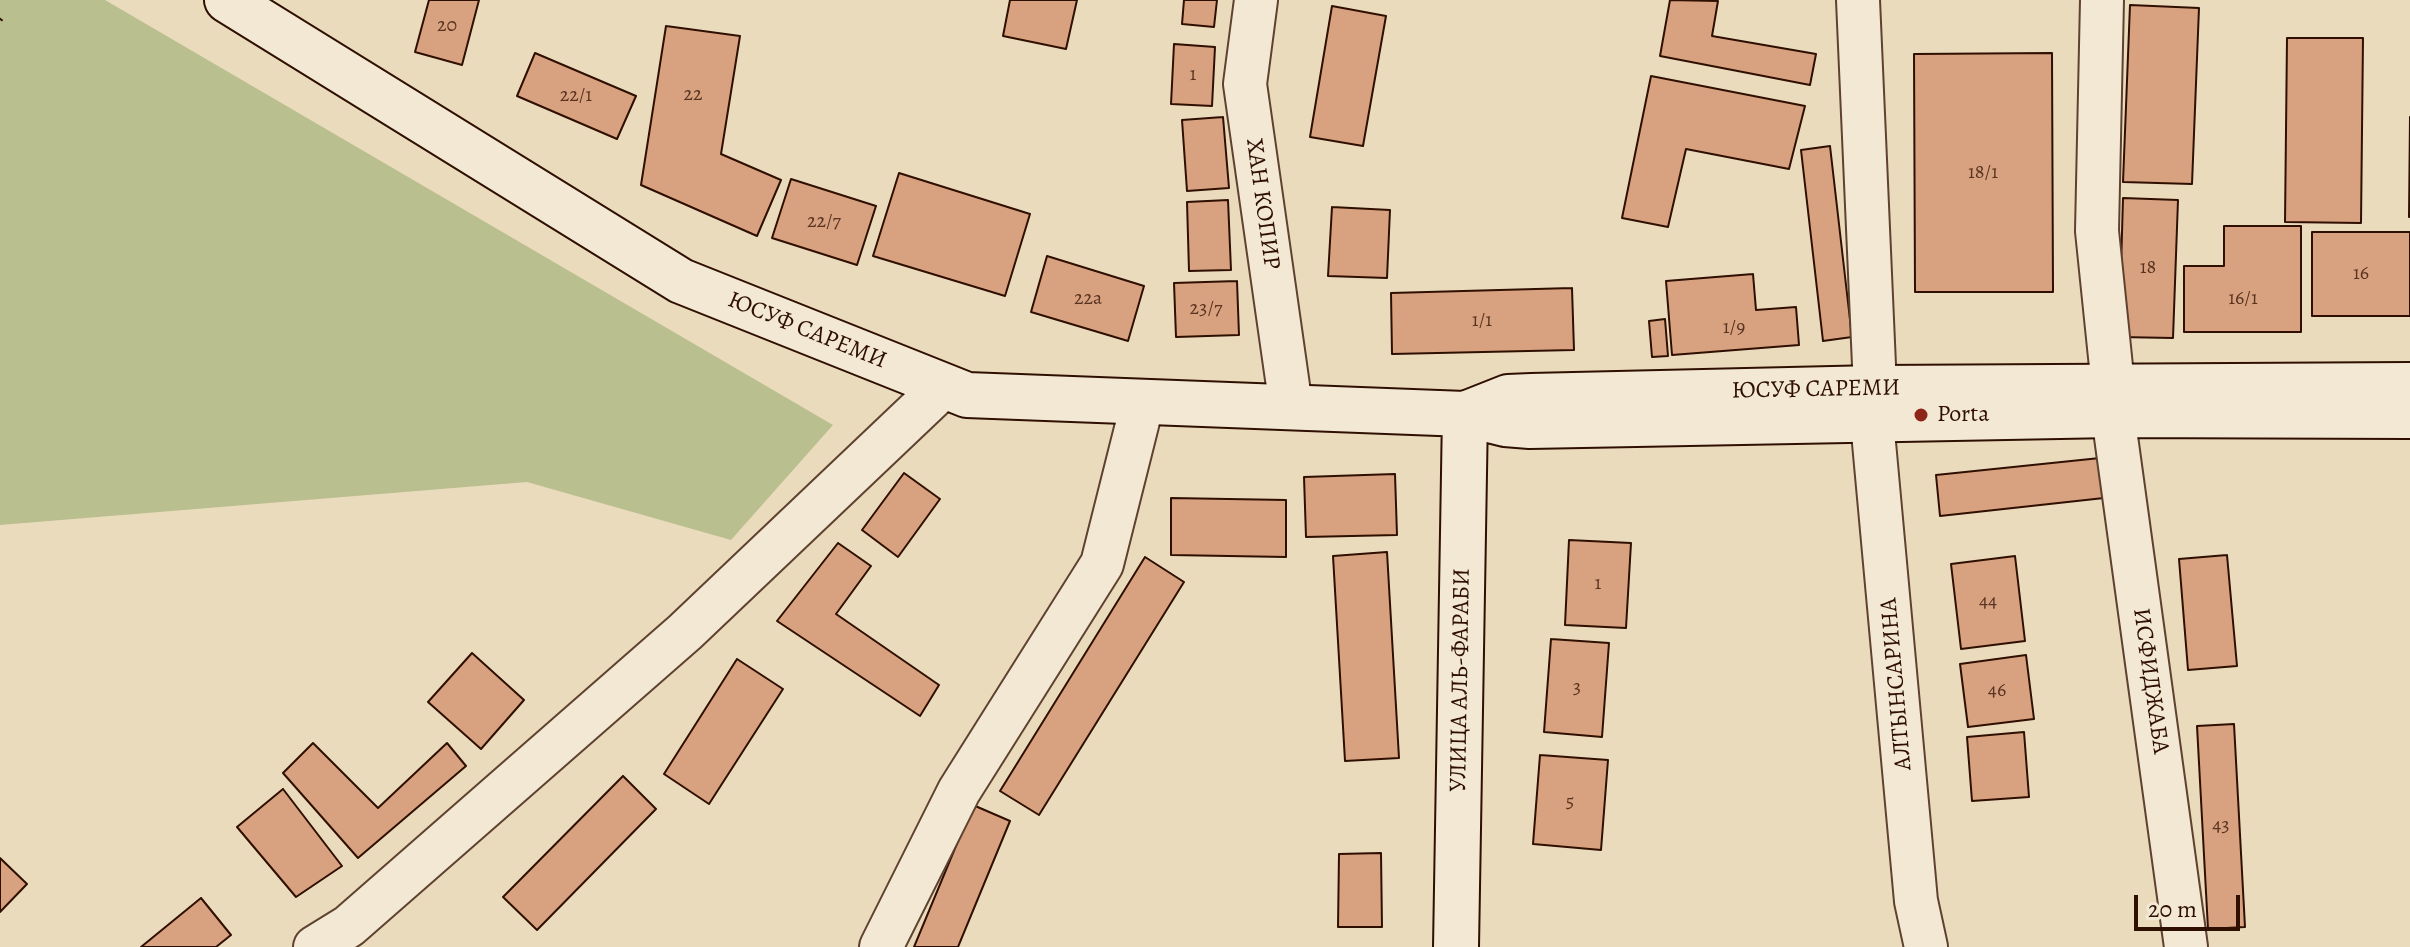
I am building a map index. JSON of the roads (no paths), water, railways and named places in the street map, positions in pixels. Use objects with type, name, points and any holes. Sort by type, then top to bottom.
[{"type":"main road","name":"ЮСУФ САРЕМИ","points":[[227,0],[681,281],[967,395],[1465,414],[1508,397],[1531,396],[1874,404],[2113,401],[2410,385]]},
{"type":"main road","name":"ЮСУФ САРЕМИ","points":[[2113,401],[2410,416]]},
{"type":"main road","name":"УЛИЦА АЛЬ-ФАРАБИ","points":[[1456,947],[1465,414]]},
{"type":"street","name":"ХАН КОПИР","points":[[1256,0],[1245,84],[1291,407]]},
{"type":"street","name":"АЛТЫНСАРИНА","points":[[1858,0],[1874,404],[1916,901],[1926,947]]},
{"type":"street","name":"ИСФИДЖАБА","points":[[2102,0],[2097,231],[2113,401],[2186,947]]},
{"type":"street","points":[[315,947],[349,926],[685,632],[944,386]]},
{"type":"street","points":[[881,947],[959,791],[1102,564],[1143,401]]},
{"type":"place","name":"Porta","points":[[1921,415]]}]
